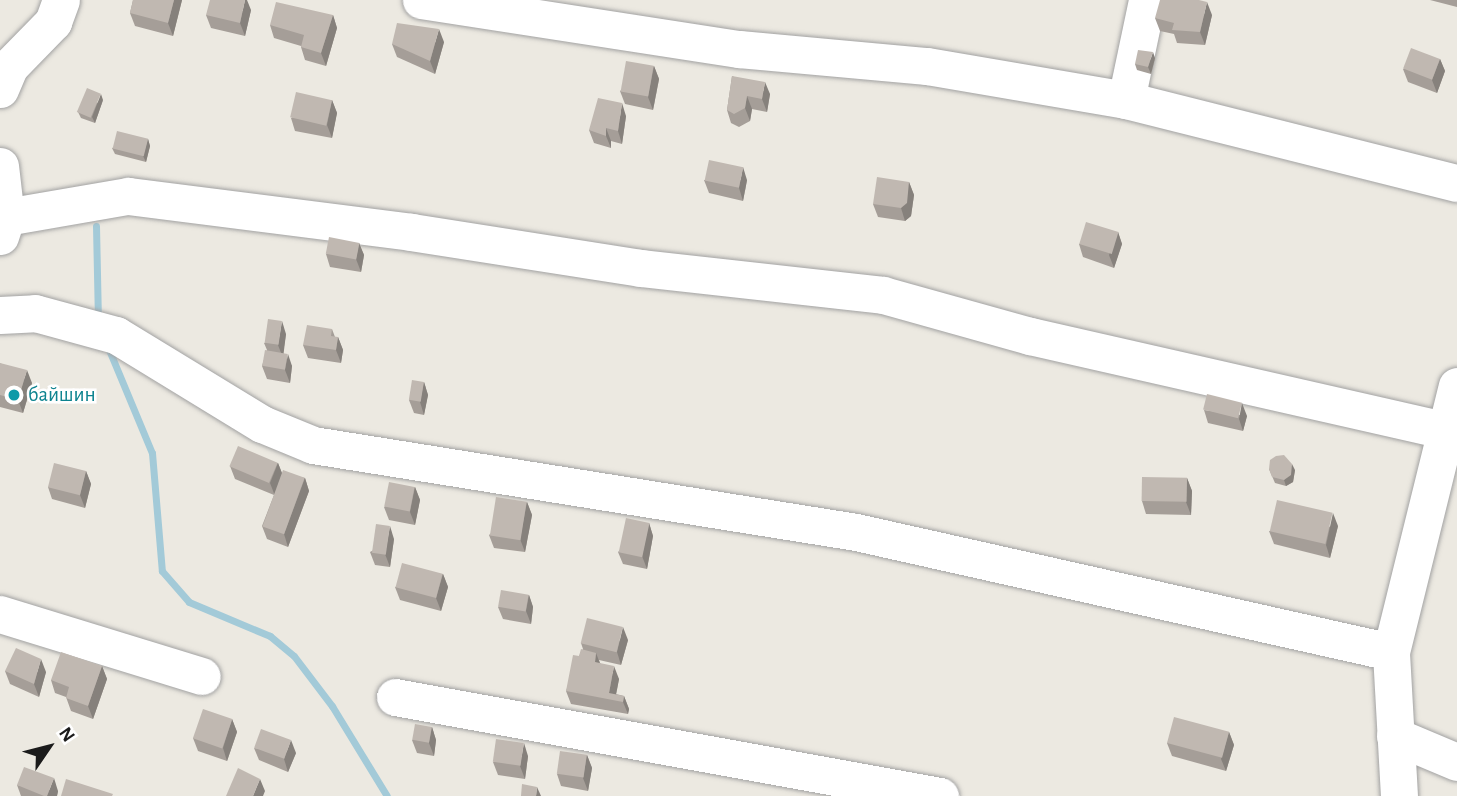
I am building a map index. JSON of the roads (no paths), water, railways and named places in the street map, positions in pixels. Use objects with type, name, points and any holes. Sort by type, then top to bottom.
[{"type":"street","points":[[0,89],[10,65],[53,22],[61,0]]},
{"type":"street","points":[[421,0],[739,50],[927,66],[1126,100],[1457,183]]},
{"type":"street","points":[[1126,100],[1147,0]]},
{"type":"street","points":[[0,166],[2,224],[128,196],[411,232],[639,268],[883,295],[1030,336],[1444,430]]},
{"type":"street","points":[[0,315],[35,313],[102,331],[262,424],[313,445],[856,532],[1391,652]]},
{"type":"street","points":[[1399,796],[1391,652],[1457,386]]},
{"type":"street","points":[[0,614],[202,676]]},
{"type":"street","points":[[395,697],[940,796]]},
{"type":"street","points":[[1395,736],[1457,762]]},
{"type":"waterway","points":[[96,226],[98,320]]},
{"type":"waterway","points":[[107,345],[152,453],[162,571],[189,602],[270,636],[294,656],[332,706],[387,796]]},
{"type":"place","name":"байшин","points":[[14,395]]}]
